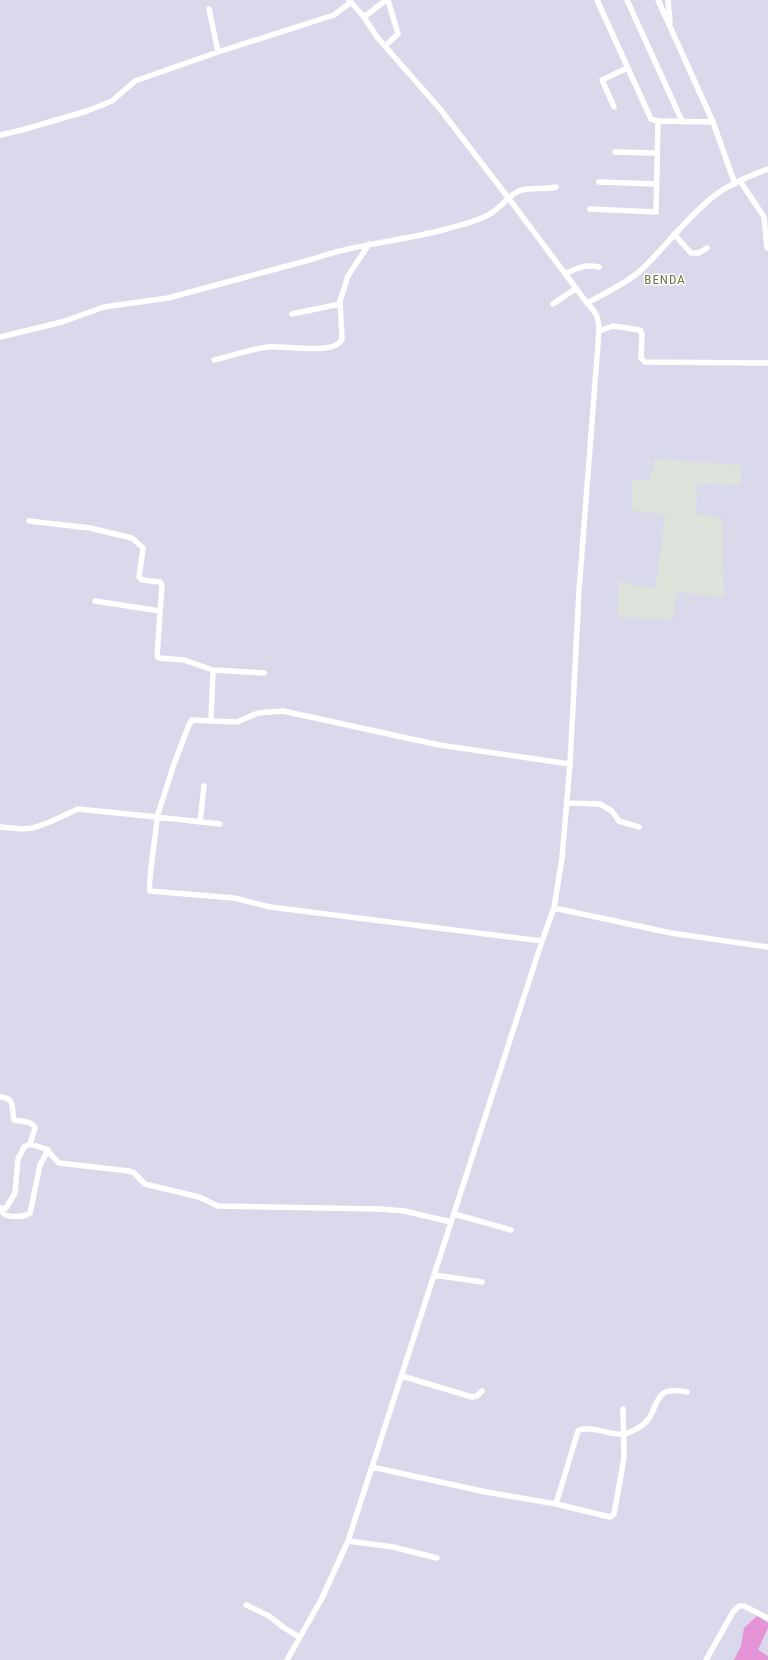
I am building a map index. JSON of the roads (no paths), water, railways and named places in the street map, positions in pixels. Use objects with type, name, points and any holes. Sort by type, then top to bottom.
[{"type":"street","points":[[364,16],[387,0],[398,34],[385,46]]},
{"type":"street","points":[[597,0],[651,119],[658,121],[713,122]]},
{"type":"street","points":[[627,0],[682,121]]},
{"type":"street","points":[[658,0],[713,122],[738,182],[764,217],[766,248]]},
{"type":"street","points":[[668,0],[670,28]]},
{"type":"street","points":[[0,135],[86,111],[112,101],[135,81],[218,52],[334,15],[350,1],[364,16],[385,46],[440,109],[509,198],[575,289],[595,310],[599,320],[579,591],[570,764],[562,858],[554,908],[348,1540],[322,1598],[287,1660]]},
{"type":"street","points":[[209,9],[218,52]]},
{"type":"street","points":[[614,107],[602,80],[628,68]]},
{"type":"street","points":[[590,209],[656,212],[658,121]]},
{"type":"street","points":[[615,152],[657,153]]},
{"type":"street","points":[[587,303],[607,291],[621,286],[639,271],[674,234],[714,196],[738,182],[768,169]]},
{"type":"street","points":[[600,182],[656,184]]},
{"type":"street","points":[[0,337],[62,322],[104,307],[168,298],[334,252],[369,244],[408,238],[457,226],[479,219],[494,211],[520,190],[544,190],[556,187]]},
{"type":"street","points":[[674,234],[691,253],[699,253],[707,248]]},
{"type":"street","points":[[214,360],[268,347],[306,349],[333,347],[340,344],[342,339],[340,304],[348,276],[368,248],[369,244]]},
{"type":"street","points":[[565,274],[579,266],[599,267]]},
{"type":"street","points":[[554,304],[575,289]]},
{"type":"street","points":[[292,314],[340,304]]},
{"type":"street","points":[[599,331],[613,326],[640,330],[642,334],[641,358],[645,362],[768,363]]},
{"type":"street","points":[[29,521],[90,528],[132,538],[143,549],[138,573],[139,577],[142,580],[160,582],[162,585],[156,652],[159,658],[184,660],[213,670],[264,673]]},
{"type":"street","points":[[95,601],[160,611]]},
{"type":"street","points":[[211,721],[213,670]]},
{"type":"street","points":[[542,941],[270,908],[234,898],[150,891],[148,885],[151,874],[157,818],[160,802],[192,720],[237,722],[258,713],[283,711],[439,745],[570,764]]},
{"type":"street","points":[[200,822],[204,786]]},
{"type":"street","points":[[567,803],[600,804],[612,811],[619,821],[638,827]]},
{"type":"street","points":[[0,827],[22,830],[33,828],[78,809],[220,824]]},
{"type":"street","points":[[554,908],[671,933],[768,947]]},
{"type":"street","points":[[0,1097],[9,1100],[12,1103],[14,1120],[29,1122],[34,1125],[35,1128],[30,1144]]},
{"type":"street","points":[[0,1208],[6,1208],[15,1193],[18,1159],[24,1147],[30,1144],[48,1150],[59,1163],[129,1171],[134,1173],[145,1184],[198,1197],[218,1206],[380,1209],[404,1212],[451,1222]]},
{"type":"street","points":[[0,1208],[5,1214],[12,1216],[27,1216],[30,1213],[40,1165],[48,1150]]},
{"type":"street","points":[[454,1214],[511,1230]]},
{"type":"street","points":[[434,1275],[482,1282]]},
{"type":"street","points":[[402,1376],[472,1397],[477,1396],[482,1391]]},
{"type":"street","points":[[556,1504],[578,1431],[585,1429],[624,1434],[640,1427],[650,1416],[663,1393],[668,1390],[687,1392]]},
{"type":"street","points":[[372,1467],[486,1492],[556,1504],[607,1516],[614,1514],[624,1458],[623,1409]]},
{"type":"street","points":[[348,1540],[393,1547],[437,1558]]},
{"type":"street","points":[[246,1605],[269,1616],[299,1637]]},
{"type":"street","points":[[706,1660],[733,1612],[739,1606],[744,1606],[768,1618]]},
{"type":"district","name":"BENDA","points":[[665,279]]}]
